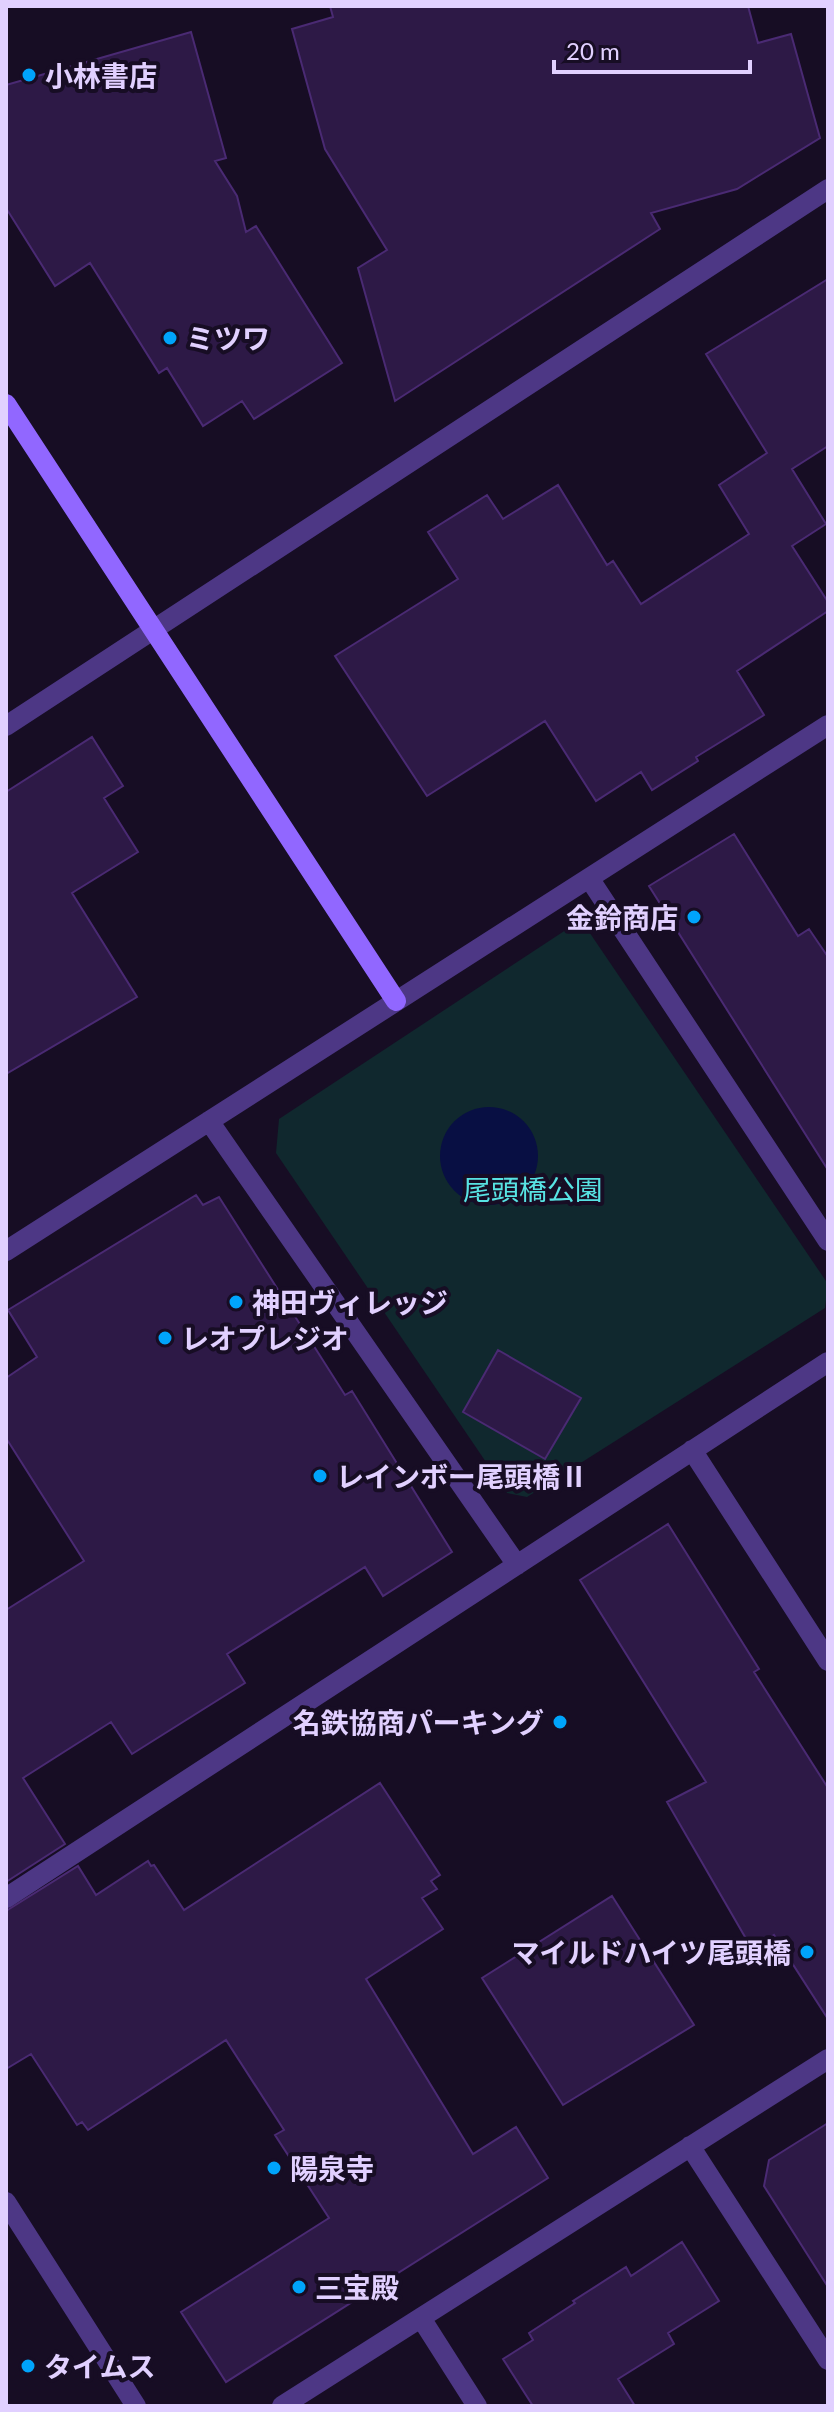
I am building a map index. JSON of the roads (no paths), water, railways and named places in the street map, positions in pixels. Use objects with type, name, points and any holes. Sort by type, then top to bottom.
[{"type":"street","points":[[6,726],[828,189]]},
{"type":"street","points":[[6,404],[396,1001]]},
{"type":"street","points":[[6,1251],[828,725]]},
{"type":"street","points":[[589,878],[828,1241]]},
{"type":"street","points":[[209,1121],[517,1565]]},
{"type":"street","points":[[6,1898],[828,1362]]},
{"type":"street","points":[[692,1450],[828,1661]]},
{"type":"street","points":[[282,2406],[828,2059]]},
{"type":"street","points":[[690,2146],[828,2360]]},
{"type":"street","points":[[6,2202],[136,2406]]},
{"type":"street","points":[[421,2318],[477,2406]]},
{"type":"place","name":"小林書店","points":[[29,75]]},
{"type":"place","name":"ミツワ","points":[[170,338]]},
{"type":"place","name":"金鈴商店","points":[[694,917]]},
{"type":"place","name":"神田ヴィレッジ","points":[[236,1302]]},
{"type":"place","name":"レオプレジオ","points":[[165,1338]]},
{"type":"place","name":"レインボー尾頭橋Ⅱ","points":[[320,1476]]},
{"type":"place","name":"名鉄協商パーキング","points":[[560,1722]]},
{"type":"place","name":"マイルドハイツ尾頭橋","points":[[807,1952]]},
{"type":"place","name":"陽泉寺","points":[[274,2168]]},
{"type":"place","name":"三宝殿","points":[[299,2287]]},
{"type":"place","name":"タイムス","points":[[28,2366]]},
{"type":"park label","name":"尾頭橋公園","points":[[533,1189]]}]
